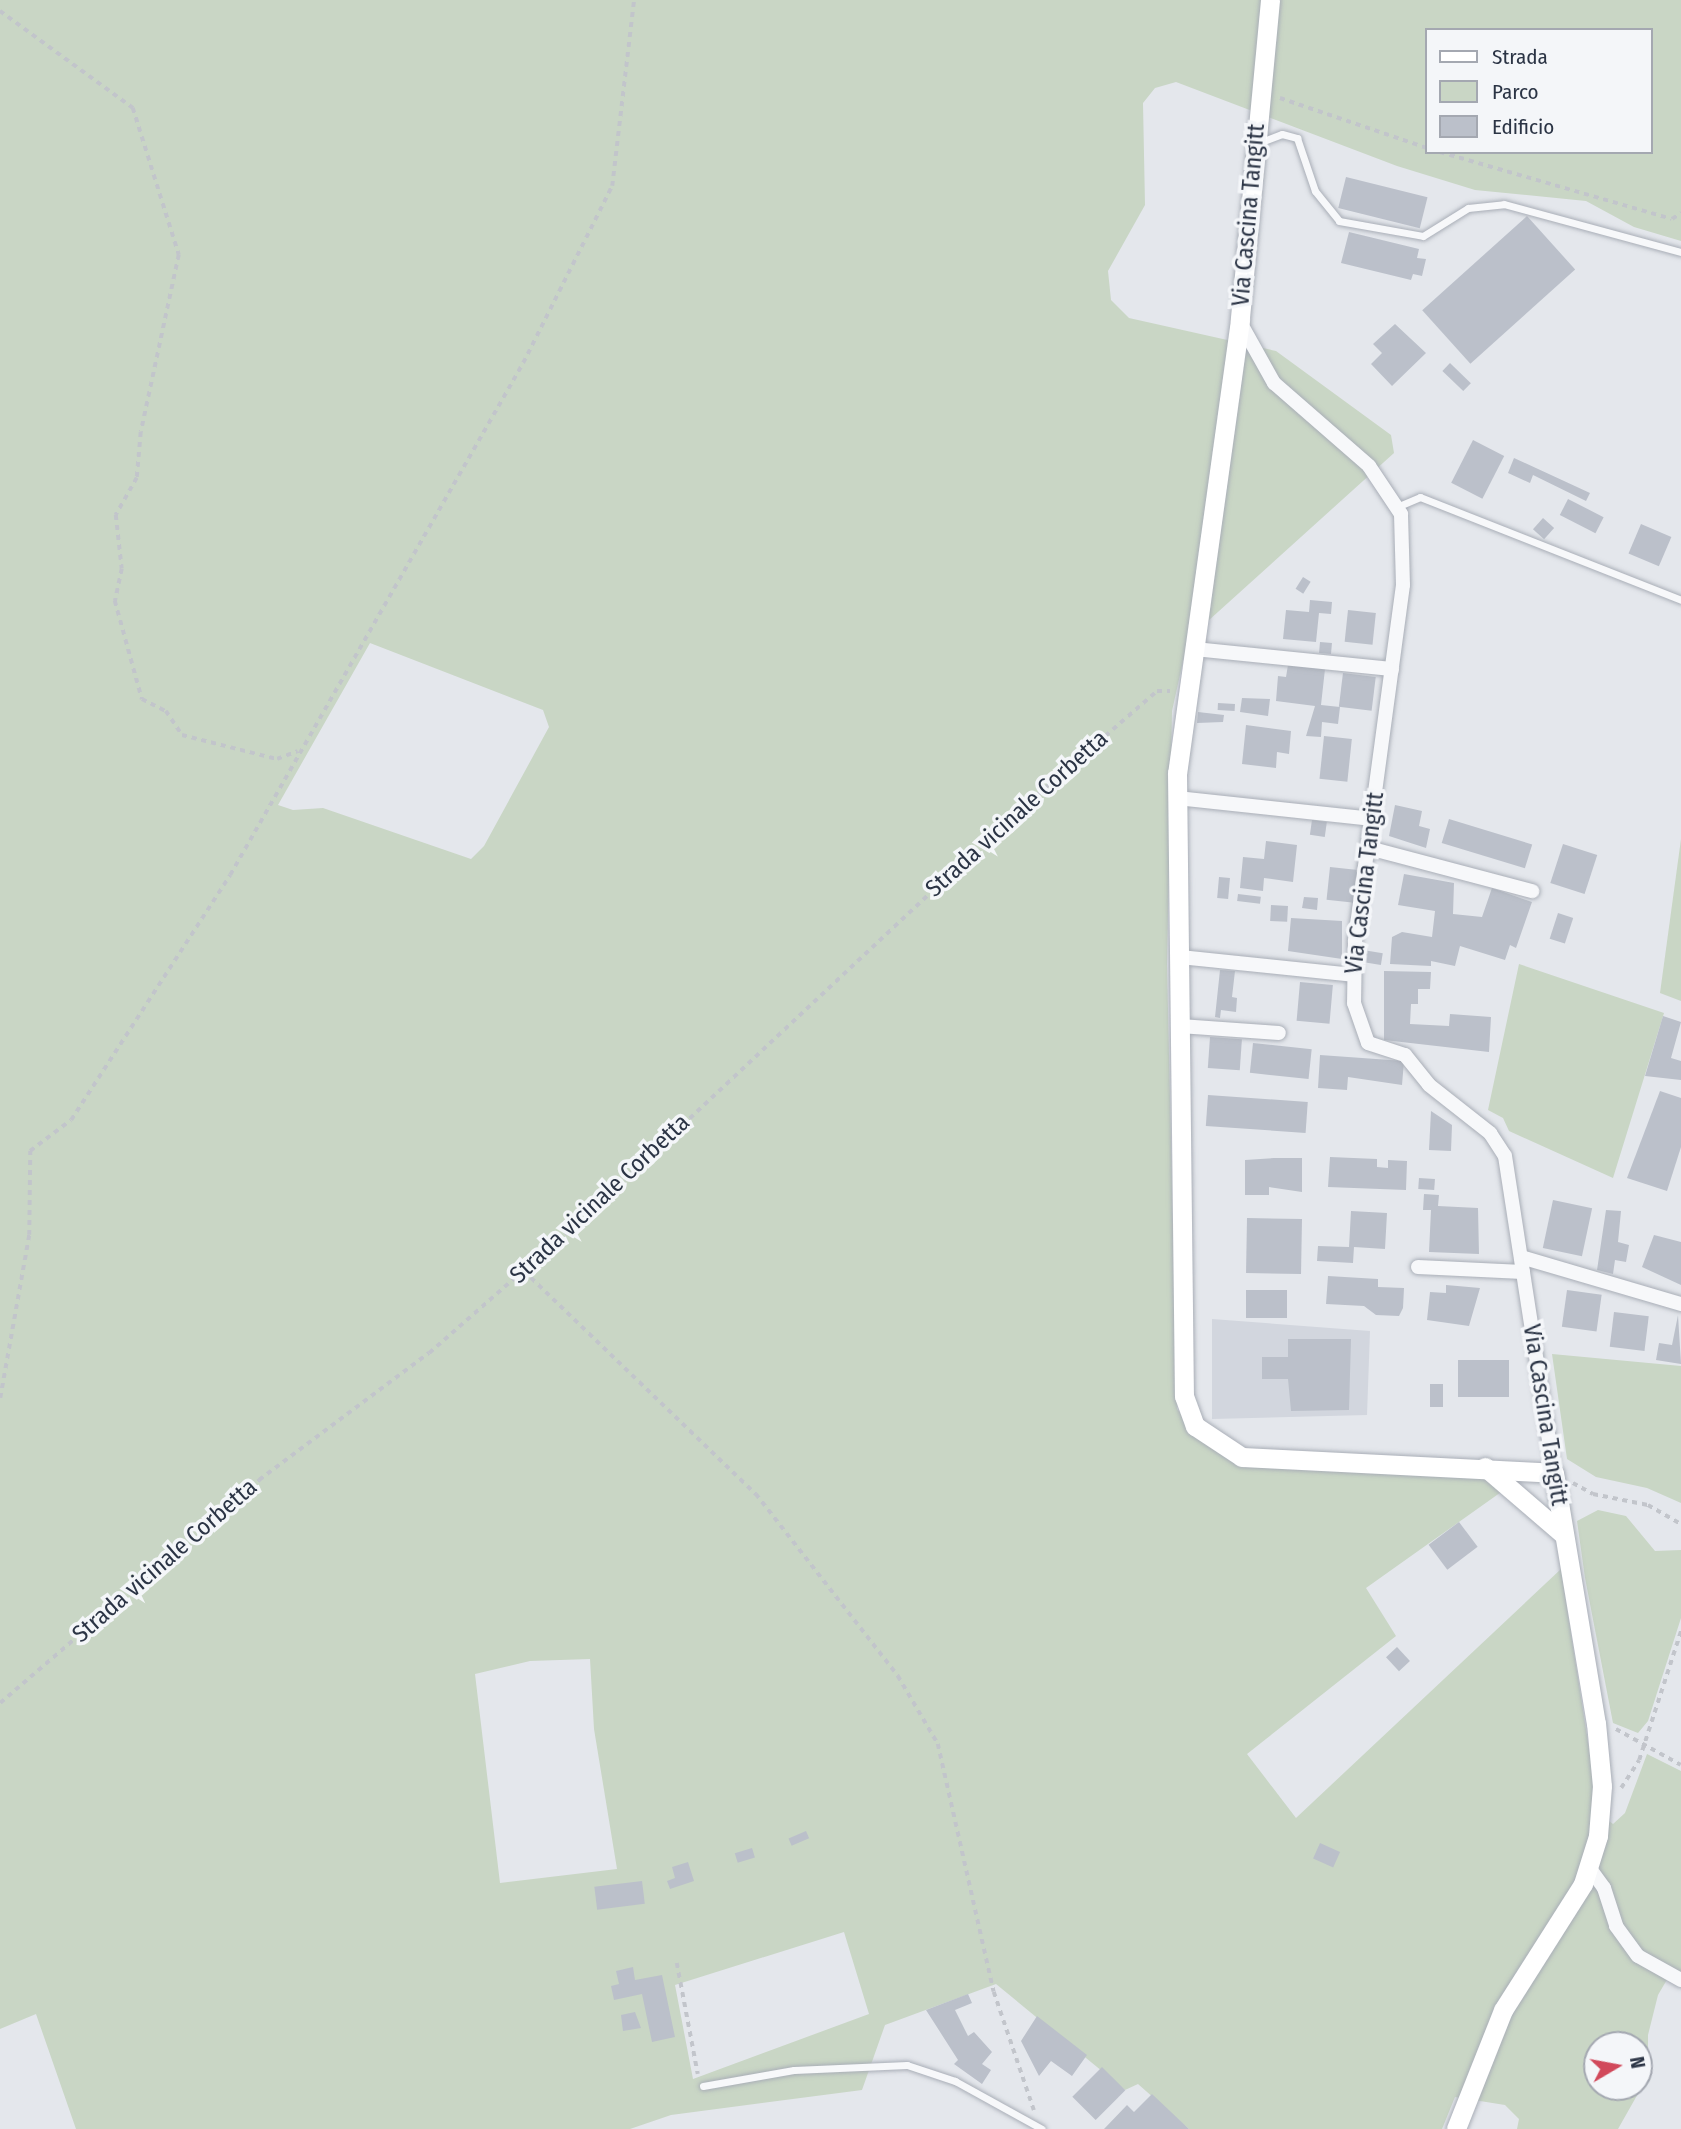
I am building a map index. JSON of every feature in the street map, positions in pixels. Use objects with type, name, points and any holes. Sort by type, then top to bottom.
[{"type":"street","name":"Via Cascina Tangitt","points":[[1270,0],[1240,320],[1273,383],[1369,466],[1399,506],[1404,570],[1353,975],[1356,1014],[1368,1043],[1405,1055],[1429,1085],[1499,1144],[1522,1264],[1563,1534],[1596,1723],[1599,1827],[1591,1870]]},
{"type":"street","points":[[1240,320],[1188,690],[1177,798],[1184,1372],[1191,1399],[1210,1429],[1269,1458],[1484,1466],[1554,1473]]},
{"type":"street","points":[[1194,649],[1392,668]]},
{"type":"street","points":[[1177,798],[1373,819]]},
{"type":"street","points":[[1369,848],[1532,891]]},
{"type":"street","points":[[1180,957],[1353,975]]},
{"type":"street","points":[[1180,1026],[1279,1033]]},
{"type":"street","points":[[1418,1267],[1522,1264],[1681,1304]]},
{"type":"street","points":[[1484,1466],[1563,1534]]},
{"type":"street","points":[[1456,2129],[1503,2010],[1591,1870],[1604,1888],[1616,1926],[1638,1956],[1681,1980]]},
{"type":"lane","points":[[1256,144],[1282,134],[1297,138],[1315,191],[1339,221],[1423,236],[1468,208],[1504,204],[1681,252]]},
{"type":"lane","points":[[1399,506],[1420,497],[1681,600]]},
{"type":"lane","points":[[703,2086],[794,2070],[907,2065],[955,2081],[1041,2129]]},
{"type":"path","points":[[0,1398],[29,1234],[30,1151],[71,1121],[230,875],[523,363],[612,186],[634,0]]},
{"type":"path","points":[[0,11],[133,108],[179,256],[141,432],[137,478],[116,515],[122,569],[115,601],[142,699],[166,711],[182,735],[277,759],[300,750]]},
{"type":"path","points":[[1261,92],[1426,148]]},
{"type":"path","points":[[1447,154],[1672,219],[1681,213]]},
{"type":"path","name":"Strada vicinale Corbetta","points":[[0,1703],[259,1480],[429,1353],[524,1270],[1085,752],[1157,691],[1188,690]]},
{"type":"path","points":[[524,1270],[756,1494],[898,1676],[938,1744],[994,1992],[1041,2129]]},
{"type":"path","points":[[1554,1473],[1593,1494],[1648,1505],[1681,1524]]},
{"type":"path","points":[[1599,1827],[1640,1760],[1681,1631]]},
{"type":"path","points":[[1596,1723],[1645,1743],[1681,1765]]},
{"type":"path","points":[[677,1963],[703,2086]]},
{"type":"shaded area","points":[[1212,1319],[1370,1331],[1367,1415],[1212,1419]]},
{"type":"green space","points":[[0,0],[1681,0],[1681,241],[1634,227],[1586,201],[1475,190],[1397,166],[1176,82],[1155,88],[1143,103],[1145,205],[1108,271],[1111,300],[1129,318],[1276,351],[1391,435],[1394,453],[1188,639],[1172,711],[1167,965],[1177,1409],[1207,1445],[1479,1471],[1504,1490],[1366,1588],[1396,1636],[1247,1754],[1296,1818],[1561,1569],[1597,1800],[1608,1820],[1613,1824],[1625,1813],[1647,1754],[1681,1771],[1681,1975],[1672,1971],[1658,1995],[1649,2031],[1583,2031],[1583,2101],[1634,2101],[1618,2129],[1517,2129],[1519,2119],[1505,2105],[1455,2097],[1442,2129],[1189,2129],[1138,2084],[1125,2090],[996,1984],[885,2025],[862,2090],[671,2115],[630,2129],[76,2129],[36,2014],[0,2029]],"holes":[[[370,643],[543,710],[549,727],[484,846],[471,859],[323,808],[293,810],[278,805]],[[590,1659],[594,1729],[617,1869],[500,1883],[475,1674],[530,1661]],[[844,1932],[869,2014],[693,2079],[675,1985]]]},
{"type":"green space","points":[[1681,839],[1681,1001],[1660,993]]},
{"type":"green space","points":[[1519,964],[1664,1013],[1613,1178],[1509,1131],[1503,1118],[1488,1110]]},
{"type":"green space","points":[[1552,1354],[1681,1366],[1681,1503],[1647,1488],[1596,1477],[1567,1459]]},
{"type":"green space","points":[[1598,1510],[1626,1516],[1655,1551],[1681,1550],[1681,1618],[1648,1721],[1638,1733],[1613,1723],[1585,1578],[1577,1521]]},
{"type":"building","points":[[1346,177],[1428,197],[1420,228],[1338,208]]},
{"type":"building","points":[[1527,216],[1575,270],[1470,364],[1422,310]]},
{"type":"building","points":[[1349,232],[1419,249],[1417,258],[1426,259],[1422,276],[1413,274],[1411,280],[1341,263]]},
{"type":"building","points":[[1395,324],[1426,353],[1392,386],[1371,364],[1382,353],[1373,344]]},
{"type":"building","points":[[1450,363],[1471,383],[1463,391],[1442,371]]},
{"type":"building","points":[[1473,440],[1504,456],[1482,499],[1451,483]]},
{"type":"building","points":[[1514,458],[1590,493],[1586,501],[1533,475],[1530,483],[1508,473]]},
{"type":"building","points":[[1568,499],[1604,517],[1595,533],[1560,515]]},
{"type":"building","points":[[1543,518],[1554,528],[1544,539],[1533,529]]},
{"type":"building","points":[[1641,524],[1671,537],[1659,566],[1628,553]]},
{"type":"building","points":[[1303,577],[1311,582],[1303,594],[1296,589]]},
{"type":"building","points":[[1310,600],[1332,602],[1331,614],[1319,613],[1316,642],[1283,639],[1286,610],[1309,612]]},
{"type":"building","points":[[1348,610],[1376,613],[1373,645],[1345,642]]},
{"type":"building","points":[[1320,642],[1332,643],[1331,654],[1319,653]]},
{"type":"building","points":[[1288,665],[1325,669],[1321,705],[1340,707],[1338,724],[1322,722],[1321,737],[1306,736],[1315,706],[1276,701],[1278,676],[1286,677]]},
{"type":"building","points":[[1343,673],[1376,677],[1372,711],[1339,707]]},
{"type":"building","points":[[1242,698],[1270,699],[1268,716],[1240,712]]},
{"type":"building","points":[[1218,703],[1235,704],[1235,711],[1218,710]]},
{"type":"building","points":[[1198,712],[1224,715],[1223,722],[1197,723]]},
{"type":"building","points":[[1246,725],[1291,731],[1289,754],[1277,752],[1276,768],[1242,764]]},
{"type":"building","points":[[1324,736],[1352,739],[1347,782],[1320,779]]},
{"type":"building","points":[[1395,805],[1422,811],[1419,826],[1430,829],[1426,848],[1389,836]]},
{"type":"building","points":[[1449,819],[1532,844],[1525,868],[1442,843]]},
{"type":"building","points":[[1312,820],[1327,822],[1325,837],[1310,835]]},
{"type":"building","points":[[1266,841],[1297,845],[1293,882],[1264,878],[1263,891],[1240,888],[1243,857],[1264,859]]},
{"type":"building","points":[[1563,844],[1597,855],[1585,894],[1550,883]]},
{"type":"building","points":[[1330,867],[1358,870],[1354,903],[1327,900]]},
{"type":"building","points":[[1404,874],[1454,883],[1453,914],[1482,917],[1492,888],[1532,902],[1516,948],[1510,945],[1505,960],[1460,946],[1455,966],[1431,961],[1431,966],[1390,964],[1392,937],[1402,932],[1432,937],[1435,911],[1398,905]]},
{"type":"building","points":[[1219,877],[1230,878],[1228,899],[1217,898]]},
{"type":"building","points":[[1238,894],[1261,897],[1260,904],[1237,901]]},
{"type":"building","points":[[1304,897],[1318,898],[1317,910],[1302,908]]},
{"type":"building","points":[[1271,905],[1288,906],[1287,922],[1270,921]]},
{"type":"building","points":[[1558,913],[1573,918],[1565,944],[1550,939]]},
{"type":"building","points":[[1291,918],[1342,921],[1342,959],[1288,951]]},
{"type":"building","points":[[1363,950],[1383,953],[1381,965],[1361,962]]},
{"type":"building","points":[[1220,970],[1235,971],[1232,997],[1237,998],[1236,1012],[1221,1010],[1220,1018],[1215,1017]]},
{"type":"building","points":[[1384,971],[1431,972],[1430,989],[1418,989],[1418,1004],[1411,1004],[1410,1024],[1449,1026],[1450,1014],[1491,1017],[1489,1052],[1384,1040]]},
{"type":"building","points":[[1300,982],[1333,985],[1329,1024],[1297,1021]]},
{"type":"building","points":[[1663,1016],[1681,1022],[1671,1058],[1681,1061],[1681,1080],[1645,1076]]},
{"type":"building","points":[[1210,1037],[1242,1039],[1240,1070],[1208,1068]]},
{"type":"building","points":[[1253,1043],[1312,1049],[1309,1079],[1250,1073]]},
{"type":"building","points":[[1320,1055],[1404,1061],[1402,1085],[1348,1077],[1347,1090],[1318,1088]]},
{"type":"building","points":[[1660,1091],[1681,1098],[1681,1147],[1667,1191],[1627,1178]]},
{"type":"building","points":[[1208,1095],[1308,1102],[1306,1133],[1206,1126]]},
{"type":"building","points":[[1431,1111],[1452,1125],[1451,1151],[1429,1150]]},
{"type":"building","points":[[1330,1157],[1377,1159],[1377,1167],[1388,1168],[1388,1160],[1407,1161],[1406,1190],[1328,1187]]},
{"type":"building","points":[[1302,1158],[1302,1192],[1269,1187],[1269,1195],[1245,1195],[1245,1160]]},
{"type":"building","points":[[1419,1178],[1435,1179],[1434,1190],[1418,1189]]},
{"type":"building","points":[[1424,1194],[1439,1195],[1438,1206],[1478,1208],[1479,1254],[1429,1252],[1431,1210],[1423,1210]]},
{"type":"building","points":[[1553,1200],[1592,1208],[1582,1256],[1543,1248]]},
{"type":"building","points":[[1606,1210],[1621,1211],[1618,1242],[1629,1245],[1626,1262],[1615,1260],[1613,1274],[1597,1270]]},
{"type":"building","points":[[1351,1211],[1387,1213],[1385,1249],[1354,1247],[1353,1263],[1317,1261],[1318,1246],[1349,1247]]},
{"type":"building","points":[[1247,1218],[1302,1219],[1301,1274],[1246,1273]]},
{"type":"building","points":[[1654,1235],[1681,1242],[1681,1285],[1642,1267]]},
{"type":"building","points":[[1328,1276],[1378,1279],[1378,1287],[1404,1288],[1403,1308],[1399,1316],[1376,1315],[1364,1306],[1326,1304]]},
{"type":"building","points":[[1446,1285],[1480,1288],[1469,1326],[1427,1320],[1430,1292],[1446,1293]]},
{"type":"building","points":[[1246,1290],[1287,1290],[1287,1318],[1246,1318]]},
{"type":"building","points":[[1567,1290],[1602,1295],[1597,1332],[1562,1327]]},
{"type":"building","points":[[1614,1312],[1649,1316],[1644,1351],[1610,1347]]},
{"type":"building","points":[[1678,1315],[1681,1364],[1656,1360],[1659,1343],[1672,1345]]},
{"type":"building","points":[[1288,1339],[1351,1339],[1349,1410],[1291,1411],[1288,1379],[1262,1379],[1262,1357],[1288,1357]]},
{"type":"building","points":[[1458,1360],[1509,1360],[1509,1397],[1458,1397]]},
{"type":"building","points":[[1430,1384],[1443,1384],[1443,1407],[1430,1407]]},
{"type":"building","points":[[1459,1522],[1478,1547],[1447,1570],[1429,1545]]},
{"type":"building","points":[[1397,1647],[1410,1661],[1399,1671],[1386,1657]]},
{"type":"building","points":[[806,1831],[809,1838],[792,1846],[789,1838]]},
{"type":"building","points":[[1320,1843],[1340,1852],[1333,1867],[1313,1859]]},
{"type":"building","points":[[752,1848],[755,1858],[738,1863],[735,1853]]},
{"type":"building","points":[[688,1862],[694,1881],[670,1889],[667,1881],[675,1878],[672,1867]]},
{"type":"building","points":[[642,1881],[645,1904],[597,1910],[594,1887]]},
{"type":"building","points":[[633,1967],[635,1980],[662,1975],[675,2037],[652,2042],[642,1994],[614,2000],[611,1986],[619,1984],[616,1971]]},
{"type":"building","points":[[968,1994],[972,2003],[955,2010],[968,2036],[974,2032],[992,2052],[982,2064],[991,2070],[982,2084],[954,2064],[958,2060],[926,2010]]},
{"type":"building","points":[[635,2012],[641,2028],[623,2031],[621,2015]]},
{"type":"building","points":[[1037,2016],[1087,2055],[1072,2076],[1051,2061],[1039,2076],[1021,2041]]},
{"type":"building","points":[[1102,2067],[1125,2090],[1096,2120],[1072,2097]]},
{"type":"building","points":[[1152,2094],[1189,2129],[1104,2129],[1127,2105],[1134,2112]]}]
